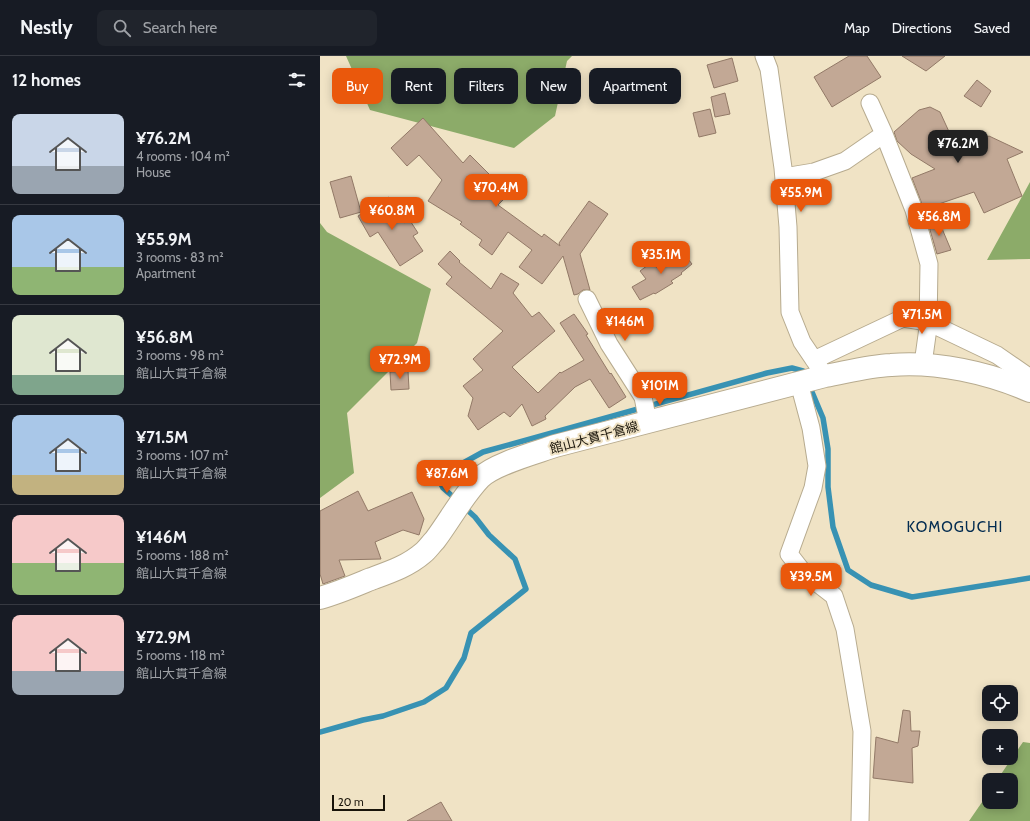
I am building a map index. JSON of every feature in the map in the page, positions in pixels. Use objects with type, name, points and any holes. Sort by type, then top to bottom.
[{"type":"main road","name":"館山大貫千倉線","points":[[320,598],[410,563],[424,552],[481,477],[493,469],[517,458],[554,446],[799,383],[819,368],[861,369],[890,364],[923,364],[961,370],[995,378],[1030,391]]},
{"type":"street","points":[[764,56],[769,69],[784,177],[788,227],[790,312],[802,342],[819,368],[903,318],[928,322],[997,355],[1026,375],[1030,381]]},
{"type":"street","points":[[870,103],[914,210],[929,264],[928,328],[923,364]]},
{"type":"street","points":[[784,177],[814,172],[845,160],[884,134]]},
{"type":"street","points":[[587,299],[609,344],[643,397],[648,422]]},
{"type":"street","points":[[799,383],[811,428],[817,466],[813,488],[789,554],[803,572],[834,596],[845,629],[862,730],[860,821]]},
{"type":"green space","points":[[346,56],[572,56],[567,61],[565,68],[526,68],[526,104],[558,104],[555,116],[514,148],[370,110],[367,104],[383,104],[383,68],[351,68]]},
{"type":"green space","points":[[1030,182],[1030,259],[987,260]]},
{"type":"green space","points":[[320,223],[327,232],[431,289],[417,343],[347,413],[354,473],[320,498]]},
{"type":"green space","points":[[1023,742],[1030,743],[1030,821],[969,821],[982,802],[982,809],[1018,809],[1018,773],[1002,773],[1007,765],[1018,765],[1018,749]]},
{"type":"building","points":[[849,56],[867,56],[881,77],[832,107],[814,77]]},
{"type":"building","points":[[902,56],[945,56],[926,71]]},
{"type":"building","points":[[732,58],[738,81],[714,88],[707,65]]},
{"type":"building","points":[[977,80],[991,91],[981,107],[964,96]]},
{"type":"building","points":[[725,93],[730,114],[715,117],[711,97]]},
{"type":"building","points":[[930,107],[940,112],[956,147],[951,154],[989,136],[1023,152],[1007,159],[1022,196],[984,213],[974,192],[924,209],[912,178],[935,169],[911,154],[897,141],[894,132],[919,110]]},
{"type":"building","points":[[710,109],[716,133],[699,137],[693,113]]},
{"type":"building","points":[[423,118],[463,163],[470,155],[494,179],[496,176],[511,192],[498,205],[542,237],[544,234],[560,246],[559,243],[589,201],[608,214],[580,254],[590,290],[583,290],[574,295],[563,256],[542,284],[519,267],[532,250],[508,232],[492,255],[479,245],[482,240],[460,224],[462,222],[428,201],[442,180],[419,155],[407,166],[391,148]]},
{"type":"building","points":[[351,176],[361,212],[340,218],[330,182]]},
{"type":"building","points":[[389,197],[404,223],[409,219],[418,233],[413,236],[423,251],[400,266],[378,232],[370,237],[358,216]]},
{"type":"building","points":[[938,219],[951,250],[937,254],[928,223]]},
{"type":"building","points":[[681,250],[692,264],[681,273],[682,274],[671,281],[673,283],[655,294],[654,293],[640,300],[632,287],[646,279],[640,271],[652,262],[657,268]]},
{"type":"building","points":[[450,251],[460,261],[459,262],[491,289],[501,273],[519,284],[513,293],[532,317],[539,312],[555,331],[512,367],[538,393],[560,372],[561,373],[584,360],[560,323],[574,314],[588,334],[586,335],[610,374],[611,373],[626,397],[609,408],[590,379],[575,387],[545,416],[546,419],[532,426],[522,404],[510,417],[504,412],[478,430],[468,416],[473,398],[463,386],[483,370],[473,359],[503,331],[446,284],[452,277],[438,264]]},
{"type":"building","points":[[408,371],[409,389],[391,390],[390,372]]},
{"type":"building","points":[[358,491],[368,511],[412,492],[424,519],[419,535],[403,530],[375,542],[381,559],[339,560],[345,576],[323,584],[320,574],[320,511]]},
{"type":"building","points":[[903,710],[910,711],[911,731],[920,731],[918,746],[912,748],[913,783],[873,778],[876,737],[898,743]]},
{"type":"building","points":[[441,802],[452,821],[407,821]]},
{"type":"waterway","points":[[458,501],[443,488],[439,480],[454,468],[483,452],[767,373],[792,368],[803,371]]},
{"type":"waterway","points":[[812,392],[823,418],[828,449],[828,487],[833,527],[848,570],[871,585],[912,597],[1030,578]]},
{"type":"waterway","points":[[320,732],[383,716],[424,702],[446,688],[464,658],[471,633],[526,589],[515,559],[489,535],[475,517],[464,507]]},
{"type":"district","name":"KOMOGUCHI","points":[[955,527]]}]
